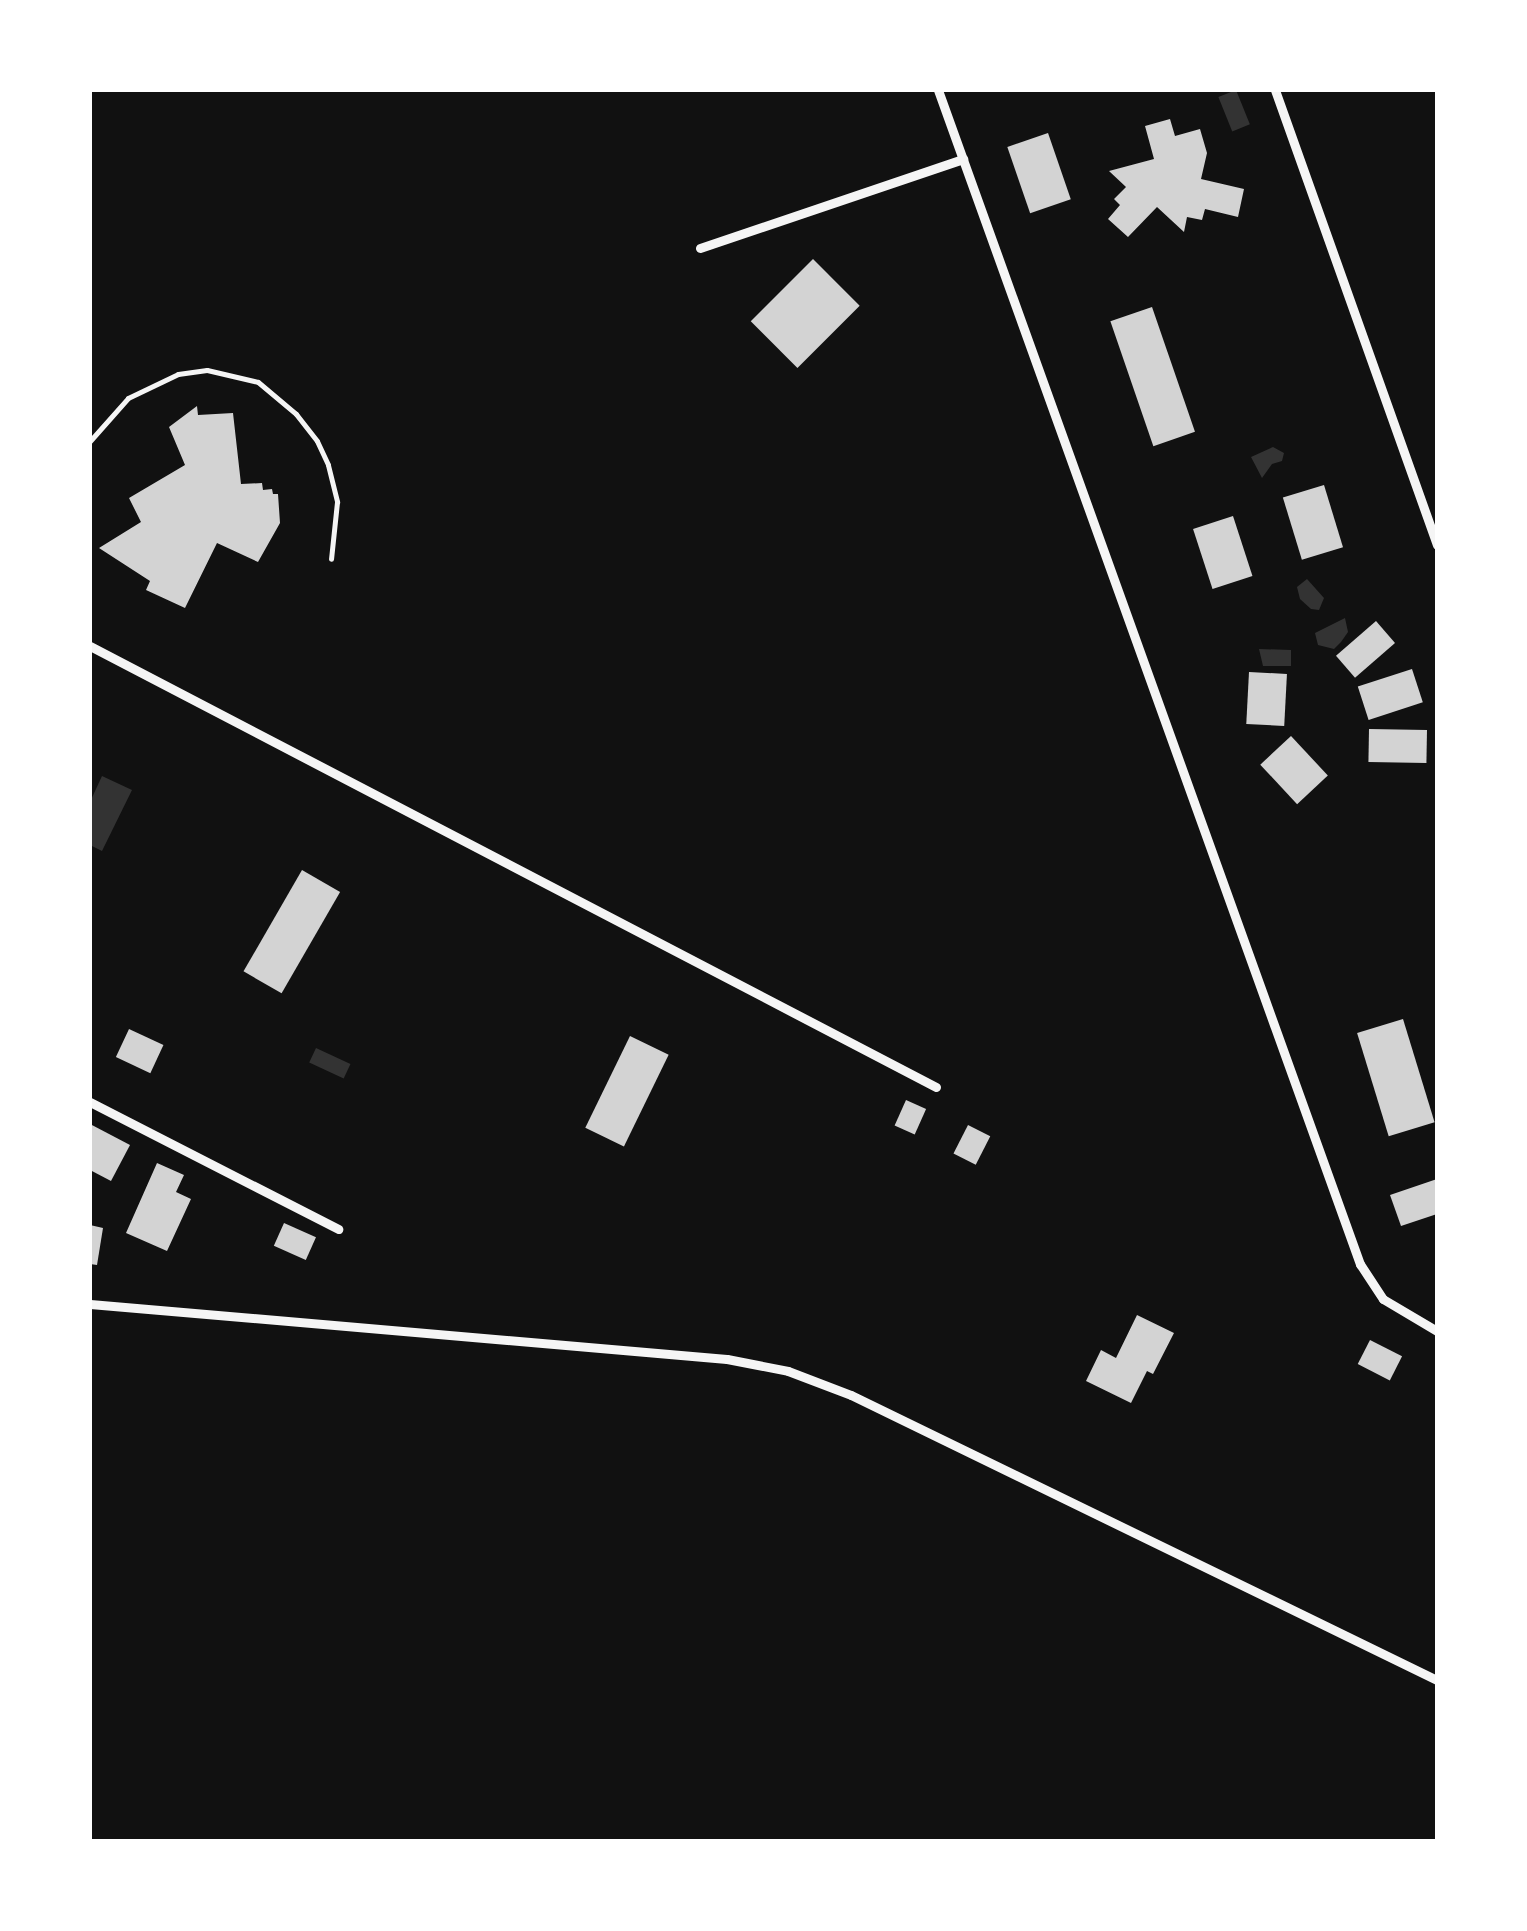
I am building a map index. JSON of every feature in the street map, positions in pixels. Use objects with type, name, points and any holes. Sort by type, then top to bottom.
[{"type":"street","points":[[938,90],[1360,1264],[1383,1300],[1437,1330]]},
{"type":"street","points":[[1276,90],[1437,545]]},
{"type":"street","points":[[700,248],[963,159]]},
{"type":"street","points":[[90,646],[936,1087]]},
{"type":"street","points":[[90,1102],[338,1228]]},
{"type":"street","points":[[90,1304],[727,1359],[788,1371],[851,1395],[1437,1680]]},
{"type":"lane","points":[[90,441],[128,398],[178,374],[207,370],[258,382],[296,414],[317,441],[328,465],[337,502],[331,560]]},
{"type":"shaded area","points":[[1236,90],[1250,124],[1232,131],[1218,97]]},
{"type":"shaded area","points":[[1273,447],[1284,453],[1282,461],[1272,464],[1262,478],[1251,457]]},
{"type":"shaded area","points":[[1307,579],[1324,598],[1319,610],[1311,609],[1300,599],[1297,587]]},
{"type":"shaded area","points":[[1345,618],[1348,632],[1334,649],[1318,645],[1315,633]]},
{"type":"shaded area","points":[[1259,649],[1291,650],[1291,666],[1263,666]]},
{"type":"shaded area","points":[[102,776],[132,790],[102,851],[90,845],[90,802]]},
{"type":"shaded area","points":[[316,1048],[350,1064],[344,1079],[309,1063]]},
{"type":"building","points":[[1170,119],[1175,136],[1200,129],[1207,153],[1201,179],[1244,189],[1238,217],[1205,209],[1202,220],[1187,217],[1184,232],[1157,207],[1128,237],[1108,219],[1120,205],[1114,199],[1126,187],[1109,171],[1154,159],[1145,126]]},
{"type":"building","points":[[1048,133],[1071,199],[1030,213],[1007,147]]},
{"type":"building","points":[[813,259],[860,306],[797,368],[751,321]]},
{"type":"building","points":[[1152,307],[1195,432],[1153,446],[1110,321]]},
{"type":"building","points":[[197,406],[198,415],[233,413],[241,484],[262,483],[263,490],[272,489],[273,494],[278,494],[280,523],[258,562],[217,543],[185,608],[146,590],[150,581],[99,548],[141,522],[129,498],[185,465],[169,427]]},
{"type":"building","points":[[1324,485],[1343,547],[1302,560],[1283,498]]},
{"type":"building","points":[[1233,516],[1252,576],[1213,589],[1193,529]]},
{"type":"building","points":[[1376,621],[1395,643],[1355,678],[1336,656]]},
{"type":"building","points":[[1412,669],[1423,702],[1369,720],[1358,687]]},
{"type":"building","points":[[1249,672],[1287,674],[1284,726],[1246,724]]},
{"type":"building","points":[[1369,729],[1427,730],[1426,763],[1368,762]]},
{"type":"building","points":[[1291,736],[1328,775],[1297,804],[1260,765]]},
{"type":"building","points":[[302,870],[340,892],[282,993],[244,971]]},
{"type":"building","points":[[1403,1019],[1435,1122],[1389,1136],[1357,1033]]},
{"type":"building","points":[[129,1029],[163,1045],[150,1073],[116,1057]]},
{"type":"building","points":[[630,1036],[669,1055],[624,1147],[585,1128]]},
{"type":"building","points":[[906,1100],[926,1109],[915,1135],[895,1126]]},
{"type":"building","points":[[90,1124],[130,1145],[111,1181],[90,1170]]},
{"type":"building","points":[[968,1125],[990,1136],[976,1165],[953,1154]]},
{"type":"building","points":[[157,1163],[184,1175],[176,1192],[191,1199],[167,1251],[126,1233]]},
{"type":"building","points":[[1437,1179],[1437,1214],[1401,1226],[1390,1195]]},
{"type":"building","points":[[284,1223],[316,1237],[306,1260],[274,1246]]},
{"type":"building","points":[[90,1225],[103,1228],[97,1265],[90,1264]]},
{"type":"building","points":[[1137,1315],[1174,1333],[1153,1374],[1147,1371],[1131,1403],[1086,1381],[1101,1350],[1116,1358]]},
{"type":"building","points":[[1370,1340],[1402,1356],[1390,1380],[1358,1364]]}]
